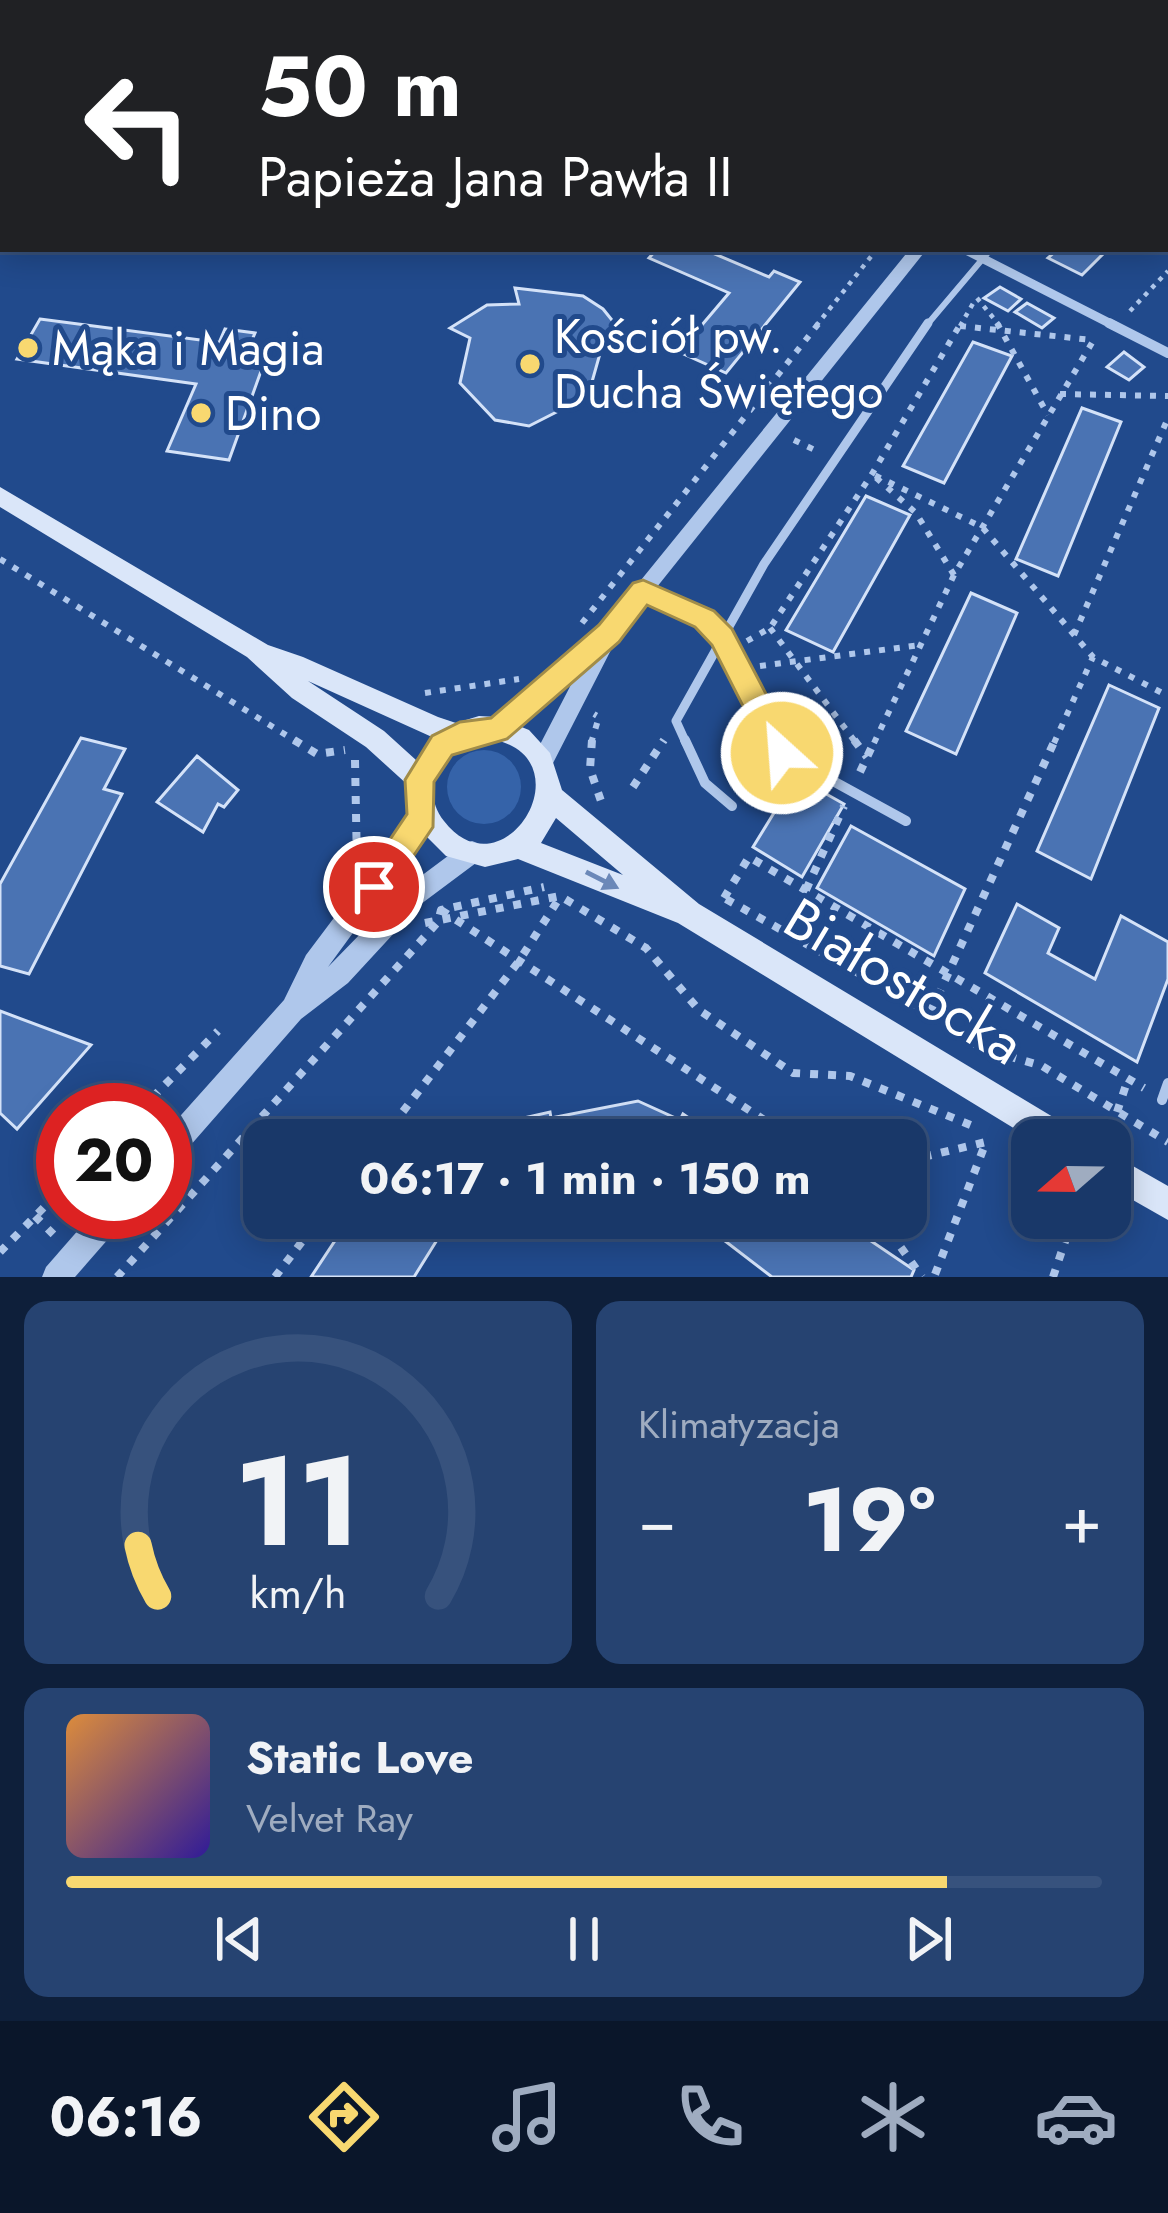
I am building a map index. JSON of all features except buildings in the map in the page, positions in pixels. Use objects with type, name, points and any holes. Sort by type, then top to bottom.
[{"type":"main road","points":[[0,496],[256,650],[301,690],[376,739],[419,780]]},
{"type":"main road","points":[[256,650],[313,669],[420,723],[460,735]]},
{"type":"main road","points":[[497,730],[515,735],[543,760],[551,797],[545,816],[515,845],[472,853],[434,834],[423,818],[419,780],[442,746],[460,735],[497,730]]},
{"type":"main road","name":"Białostocka","points":[[551,797],[689,914],[1027,1119]]},
{"type":"main road","name":"Białostocka","points":[[515,845],[689,914]]},
{"type":"main road","points":[[1131,1182],[1168,1204]]},
{"type":"street","points":[[497,730],[609,634],[917,252]]},
{"type":"street","points":[[988,252],[1168,353]]},
{"type":"street","points":[[543,760],[609,634]]},
{"type":"street","points":[[292,1010],[315,964],[423,818]]},
{"type":"street","points":[[192,1123],[292,1010],[339,974],[400,909],[472,853]]},
{"type":"street","points":[[56,1277],[89,1239]]},
{"type":"lane","points":[[732,806],[705,782],[676,721],[764,564],[943,302],[988,252]]},
{"type":"lane","points":[[643,591],[704,619],[722,637],[782,753],[906,821]]},
{"type":"lane","points":[[1162,1100],[1168,1083]]},
{"type":"path","points":[[572,635],[875,252]]},
{"type":"path","points":[[1115,326],[1168,271]]},
{"type":"path","points":[[730,651],[770,628],[872,474],[983,287]]},
{"type":"path","points":[[976,298],[1004,330],[1048,415]]},
{"type":"path","points":[[806,890],[954,575],[1094,337],[960,326]]},
{"type":"path","points":[[1060,394],[1168,396]]},
{"type":"path","points":[[1074,635],[1168,418]]},
{"type":"path","points":[[872,474],[982,527],[1093,657],[1168,696]]},
{"type":"path","points":[[872,474],[916,512],[954,575]]},
{"type":"path","points":[[0,559],[317,754],[356,745],[353,847],[358,871],[374,887]]},
{"type":"path","points":[[770,628],[867,757]]},
{"type":"path","points":[[739,668],[921,645]]},
{"type":"path","points":[[930,1013],[1093,657]]},
{"type":"path","points":[[412,695],[530,678],[549,689]]},
{"type":"path","points":[[573,702],[599,717],[588,748],[589,777],[610,820]]},
{"type":"path","points":[[634,788],[676,721]]},
{"type":"path","points":[[577,745],[588,722]]},
{"type":"path","points":[[724,898],[749,857],[1162,1100]]},
{"type":"path","points":[[117,1277],[438,922],[440,910],[566,883],[519,961],[397,1119]]},
{"type":"path","points":[[710,890],[930,1013],[981,1048],[1042,1066],[1168,1142]]},
{"type":"path","points":[[400,909],[422,923],[438,922],[560,896],[646,948],[699,1010],[793,1073],[850,1076],[999,1136]]},
{"type":"path","points":[[454,917],[763,1119]]},
{"type":"path","points":[[167,1083],[218,1031]]},
{"type":"path","points":[[1118,1112],[1128,1079]]},
{"type":"path","points":[[927,1157],[986,1142],[934,1277]]},
{"type":"path","points":[[0,1252],[36,1215]]},
{"type":"path","points":[[275,1277],[304,1239]]},
{"type":"path","points":[[895,1239],[922,1277]]},
{"type":"path","points":[[1054,1277],[1066,1239]]},
{"type":"shaded area","points":[[484,750],[510,761],[521,787],[510,813],[484,824],[458,813],[447,787],[458,761]]},
{"type":"place","name":"Mąka i Magia","points":[[28,348]]},
{"type":"place","name":"Kościół pw. Ducha Świętego","points":[[530,364]]},
{"type":"place","name":"Dino","points":[[201,413]]},
{"type":"route","points":[[374,887],[423,818],[419,780],[428,761],[460,735],[497,730],[541,696],[609,634],[643,591],[704,619],[722,637],[782,753]]}]
